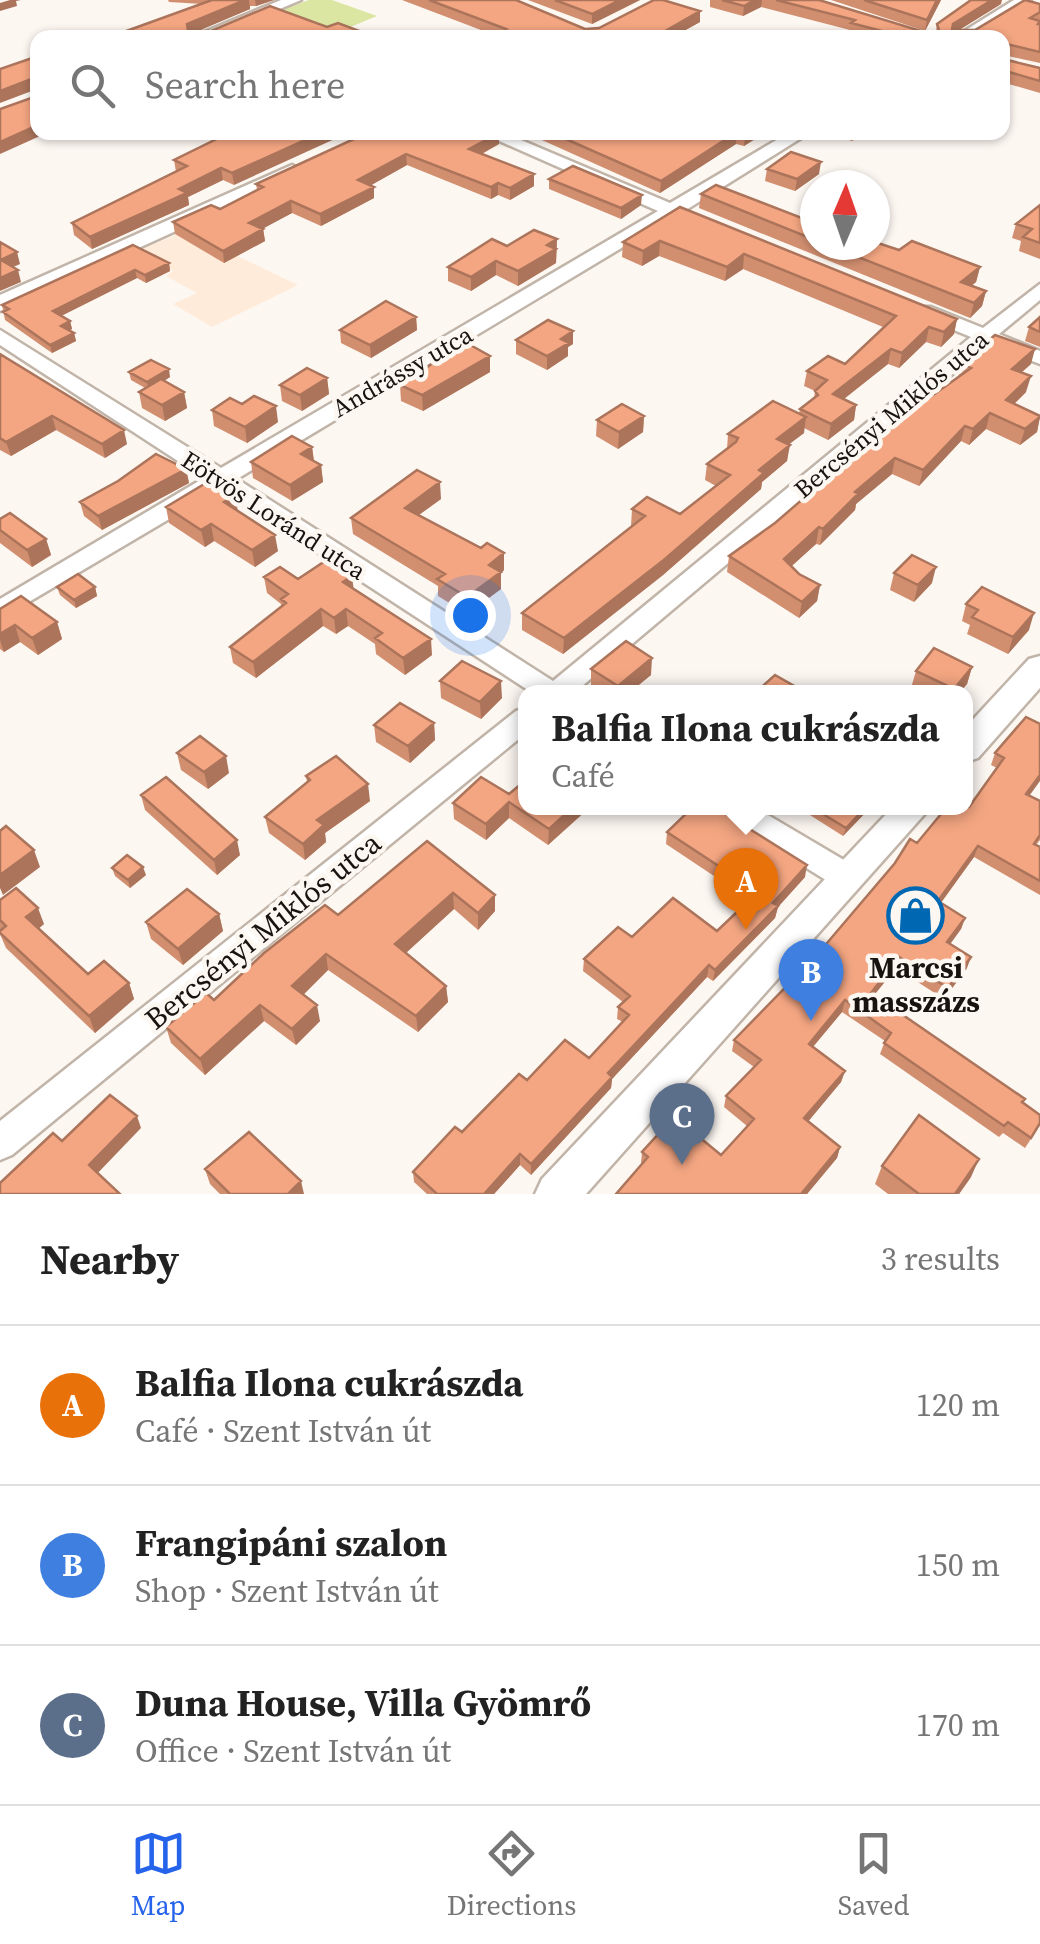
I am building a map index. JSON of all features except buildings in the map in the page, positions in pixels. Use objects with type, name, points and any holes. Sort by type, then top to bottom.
[{"type":"street","points":[[217,30],[294,0]]},
{"type":"street","points":[[973,30],[1024,0]]},
{"type":"street","points":[[224,27],[231,30]]},
{"type":"street","points":[[506,140],[711,226]]},
{"type":"street","name":"Andrássy utca","points":[[0,610],[790,140]]},
{"type":"street","points":[[0,304],[307,164]]},
{"type":"street","name":"Bercsényi Miklós utca","points":[[566,685],[1040,290]]},
{"type":"street","points":[[912,306],[1040,358]]},
{"type":"street","name":"Eötvös Loránd utca","points":[[0,336],[539,685]]},
{"type":"street","points":[[973,741],[1040,668]]},
{"type":"street","name":"Bercsényi Miklós utca","points":[[0,1143],[518,724]]},
{"type":"street","points":[[744,815],[848,878]]},
{"type":"street","points":[[557,1194],[906,815]]},
{"type":"shaded area","points":[[185,231],[298,285],[212,327],[173,304],[197,293],[166,276],[173,271],[137,251]]},
{"type":"green space","points":[[309,0],[332,0],[377,16],[338,30],[282,10]]},
{"type":"place","name":"Marcsi masszázs","points":[[916,915]]},
{"type":"place","name":"Balfia Ilona cukrászda","points":[[746,930]]},
{"type":"place","name":"Frangipáni szalon","points":[[811,1021]]},
{"type":"place","name":"Duna House, Villa Gyömrő","points":[[682,1165]]}]
